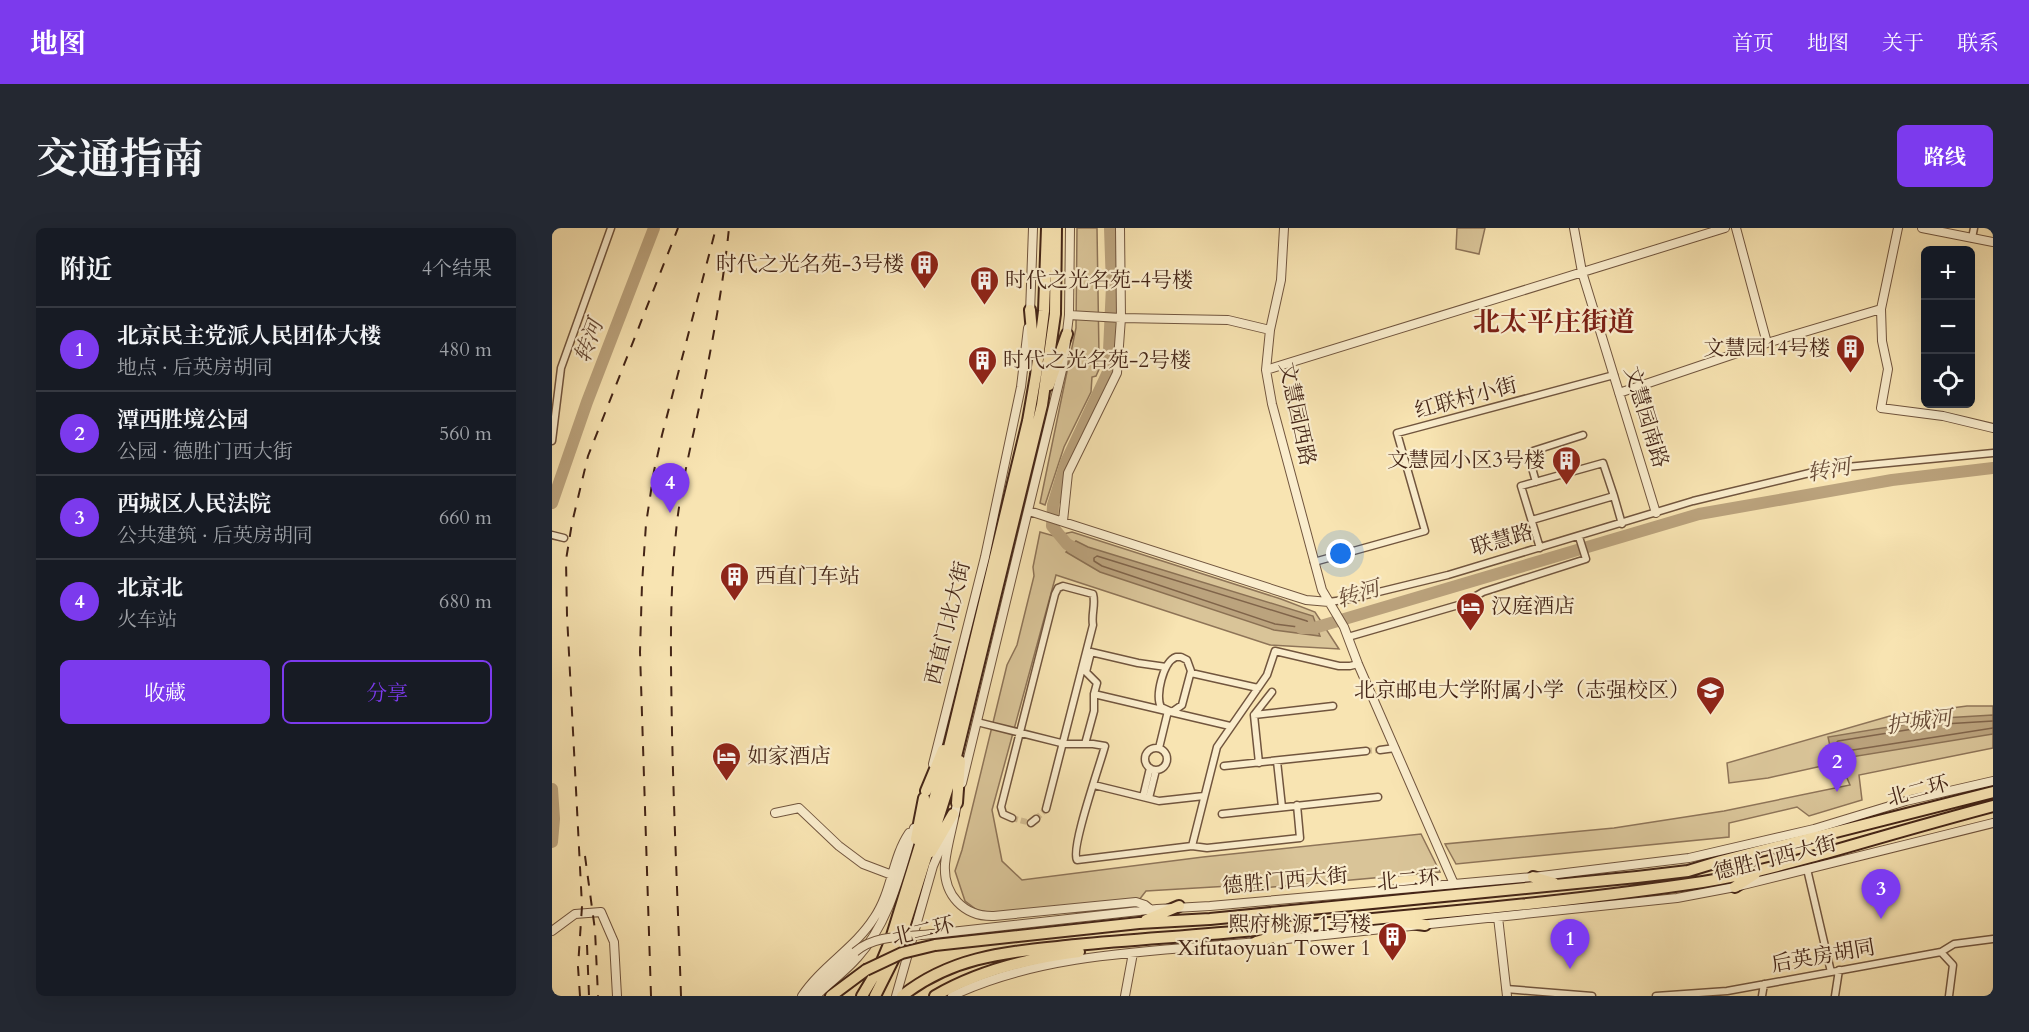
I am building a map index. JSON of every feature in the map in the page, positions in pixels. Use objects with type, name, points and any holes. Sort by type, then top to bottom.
[{"type":"highway","name":"西直门北大街","points":[[862,996],[884,956],[919,863],[962,735],[1042,405],[1054,314],[1047,228]]},
{"type":"highway","name":"西直门北大街","points":[[875,996],[896,956],[1028,421],[1056,228]]},
{"type":"highway","points":[[1030,310],[1036,375]]},
{"type":"highway","points":[[1042,405],[1067,334]]},
{"type":"highway","points":[[919,863],[918,821],[925,794],[954,722]]},
{"type":"highway","points":[[957,803],[962,735]]},
{"type":"highway","name":"北二环","points":[[831,996],[866,970],[934,940],[1210,919],[1688,871],[1993,792]]},
{"type":"highway","name":"北二环","points":[[902,996],[918,984],[947,969],[983,957],[1134,939],[1564,900],[1693,884],[1761,871],[1993,806]]},
{"type":"highway","points":[[919,863],[953,814]]},
{"type":"highway","points":[[1721,861],[1746,846]]},
{"type":"highway","points":[[1735,887],[1761,871]]},
{"type":"highway","points":[[1533,877],[1560,885]]},
{"type":"highway","points":[[1138,923],[1179,906]]},
{"type":"highway","points":[[1374,918],[1425,925]]},
{"type":"highway","points":[[1257,942],[1316,924]]},
{"type":"highway","points":[[935,996],[969,980],[1002,969],[1066,954],[1113,948],[1134,939]]},
{"type":"street","points":[[552,441],[561,368],[611,228]]},
{"type":"street","name":"西直门北大街","points":[[816,996],[857,958],[883,921],[894,895],[925,794],[987,546],[1021,387],[1030,310],[1033,228]]},
{"type":"street","points":[[1070,228],[1069,315],[1063,366],[957,803],[945,863],[946,877],[955,900],[966,910],[980,915],[994,916],[1135,902],[1150,909]]},
{"type":"street","points":[[1060,520],[1068,473],[1117,373],[1121,316],[1120,228]]},
{"type":"street","name":"文慧园西路","points":[[1284,228],[1281,280],[1270,330],[1266,370],[1272,404],[1322,590],[1348,637]]},
{"type":"street","name":"文慧园南路","points":[[1574,228],[1582,272],[1656,513]]},
{"type":"street","points":[[1266,370],[1725,228]]},
{"type":"street","points":[[1736,228],[1767,344]]},
{"type":"street","points":[[1898,228],[1881,309],[1882,341],[1888,369],[1881,408],[1943,416],[1993,428]]},
{"type":"street","points":[[1922,228],[1993,242]]},
{"type":"street","points":[[1972,238],[1974,228]]},
{"type":"street","points":[[1619,393],[1881,309]]},
{"type":"street","points":[[1069,315],[1228,320],[1270,330]]},
{"type":"street","name":"红联村小街","points":[[1314,562],[1425,531],[1397,433],[1614,375]]},
{"type":"street","points":[[1536,482],[1530,459],[1534,450],[1583,435]]},
{"type":"street","name":"联慧路","points":[[1029,511],[1306,600],[1329,602],[1448,575],[1540,548],[1580,539],[1703,499],[1829,468],[1993,453]]},
{"type":"street","points":[[1540,548],[1521,486],[1604,463],[1622,524]]},
{"type":"street","points":[[1532,520],[1614,496]]},
{"type":"street","points":[[1454,884],[1348,637],[1462,604],[1483,592],[1586,559],[1580,539]]},
{"type":"street","points":[[1012,818],[1003,815],[1000,807],[1058,588],[1063,586],[1092,594],[1095,599],[1091,614],[1093,625],[1046,809]]},
{"type":"street","points":[[1085,744],[1094,711],[1094,694],[1097,683],[1086,672],[1091,651],[1138,663],[1166,667]]},
{"type":"street","points":[[1192,846],[1217,748],[1269,670],[1275,651],[1342,666],[1358,664]]},
{"type":"street","points":[[1181,657],[1190,663],[1191,673],[1182,705],[1176,711],[1168,711],[1160,706],[1158,699],[1166,667],[1171,659],[1181,657]]},
{"type":"street","points":[[1191,673],[1258,688]]},
{"type":"street","points":[[1259,763],[1254,715],[1272,692]]},
{"type":"street","points":[[1094,694],[1230,726]]},
{"type":"street","points":[[1254,715],[1333,706]]},
{"type":"street","points":[[1159,748],[1168,711]]},
{"type":"street","points":[[977,722],[1063,743],[1105,746],[1087,804],[1075,858],[1081,861],[1192,846],[1206,848],[1300,838],[1296,806]]},
{"type":"street","points":[[1159,748],[1165,753],[1167,759],[1163,767],[1153,769],[1145,761],[1146,754],[1150,749],[1159,748]]},
{"type":"street","points":[[1380,750],[1395,748]]},
{"type":"street","points":[[1224,766],[1366,751]]},
{"type":"street","points":[[1277,761],[1282,807]]},
{"type":"street","points":[[1146,798],[1153,769]]},
{"type":"street","name":"德胜门西大街","points":[[807,996],[855,952],[865,944],[874,941],[934,940],[1150,909],[1210,906],[1533,877],[1689,858],[1746,846],[1850,819],[1906,801],[1993,781]]},
{"type":"street","points":[[1094,785],[1167,801],[1204,796]]},
{"type":"street","points":[[1222,814],[1378,797]]},
{"type":"street","points":[[896,996],[933,866],[949,830],[957,803]]},
{"type":"street","points":[[775,813],[799,808],[839,846],[862,864],[892,875]]},
{"type":"street","name":"德胜门西大街","points":[[1133,953],[1677,898],[1735,887],[1993,823]]},
{"type":"street","points":[[802,996],[817,976],[868,927],[882,906],[902,845],[915,824]]},
{"type":"street","points":[[1807,869],[1831,972]]},
{"type":"street","points":[[552,931],[575,914],[601,912],[614,942],[617,996]]},
{"type":"street","points":[[1498,917],[1507,992],[1592,996]]},
{"type":"street","name":"后英房胡同","points":[[1656,996],[1727,991],[1941,952],[1954,944],[1993,939]]},
{"type":"street","points":[[1941,952],[1953,965],[1949,996]]},
{"type":"street","points":[[952,996],[989,981],[1021,972],[1067,962],[1133,953],[1125,996]]},
{"type":"street","points":[[1835,996],[1839,970]]},
{"type":"street","points":[[1762,996],[1764,984]]},
{"type":"shaded area","points":[[1077,228],[1097,228],[1099,355],[1096,362],[1100,367],[1096,376],[1092,377],[1091,392],[1064,447],[1045,505],[1040,503],[1076,328]]},
{"type":"shaded area","points":[[1457,228],[1485,228],[1479,254],[1456,249]]},
{"type":"shaded area","points":[[1040,532],[1054,536],[1072,532],[1315,612],[1339,649],[1270,645],[1056,575],[992,810],[1002,861],[1022,880],[1203,857],[1421,834],[1440,872],[1251,889],[1230,886],[1146,891],[1139,900],[992,913],[977,910],[965,901],[955,871],[1007,665],[1017,645],[1034,576],[1033,567]]},
{"type":"shaded area","points":[[1967,706],[1993,706],[1993,748],[1859,775],[1862,800],[1809,816],[1797,807],[1729,823],[1729,837],[1456,864],[1445,844],[1614,828],[1724,811],[1850,785],[1840,762],[1768,778],[1729,783],[1727,763],[1890,716]]},
{"type":"water","points":[[1076,541],[1088,547],[1313,616],[1320,636],[1274,630],[1100,572],[1066,552]]},
{"type":"water","name":"护城河","points":[[1993,715],[1993,734],[1833,760],[1828,737],[1943,718]]},
{"type":"waterway","name":"转河","points":[[552,503],[587,402],[654,228]]},
{"type":"waterway","name":"转河","points":[[1084,554],[1067,544],[1052,526],[1053,505],[1066,462],[1108,372],[1112,286],[1110,228]]},
{"type":"waterway","name":"转河","points":[[1301,628],[1314,628],[1699,514],[1892,480],[1993,468]]},
{"type":"waterway","name":"转河","points":[[552,789],[554,819],[552,842]]},
{"type":"tunnel","points":[[1366,751],[1380,750]]},
{"type":"tunnel","points":[[1036,819],[1046,809]]},
{"type":"tunnel","points":[[1012,818],[1031,823]]},
{"type":"railway","points":[[580,996],[578,967],[582,906],[566,560],[588,456],[678,228]]},
{"type":"railway","points":[[651,996],[640,652],[646,524],[662,435],[716,228]]},
{"type":"railway","points":[[681,996],[672,732],[672,582],[680,500],[713,338],[729,228]]},
{"type":"railway","points":[[585,856],[595,930],[598,996]]},
{"type":"railway","points":[[587,945],[589,996]]},
{"type":"place","name":"时代之光名苑-3号楼","points":[[925,290]]},
{"type":"place","name":"时代之光名苑-4号楼","points":[[984,306]]},
{"type":"place","name":"文慧园14号楼","points":[[1851,374]]},
{"type":"place","name":"时代之光名苑-2号楼","points":[[982,386]]},
{"type":"place","name":"文慧园小区3号楼","points":[[1566,486]]},
{"type":"place","name":"北京北","points":[[670,513]]},
{"type":"place","name":"西直门车站","points":[[734,602]]},
{"type":"place","name":"汉庭酒店","points":[[1470,632]]},
{"type":"place","name":"北京邮电大学附属小学（志强校区）","points":[[1711,716]]},
{"type":"place","name":"如家酒店","points":[[726,782]]},
{"type":"place","name":"潭西胜境公园","points":[[1837,792]]},
{"type":"place","name":"西城区人民法院","points":[[1881,919]]},
{"type":"place","name":"熙府桃源 1号楼 Xifutaoyuan Tower 1","points":[[1392,962]]},
{"type":"place","name":"北京民主党派人民团体大楼","points":[[1570,969]]},
{"type":"district","name":"北太平庄街道","points":[[1554,322]]}]
